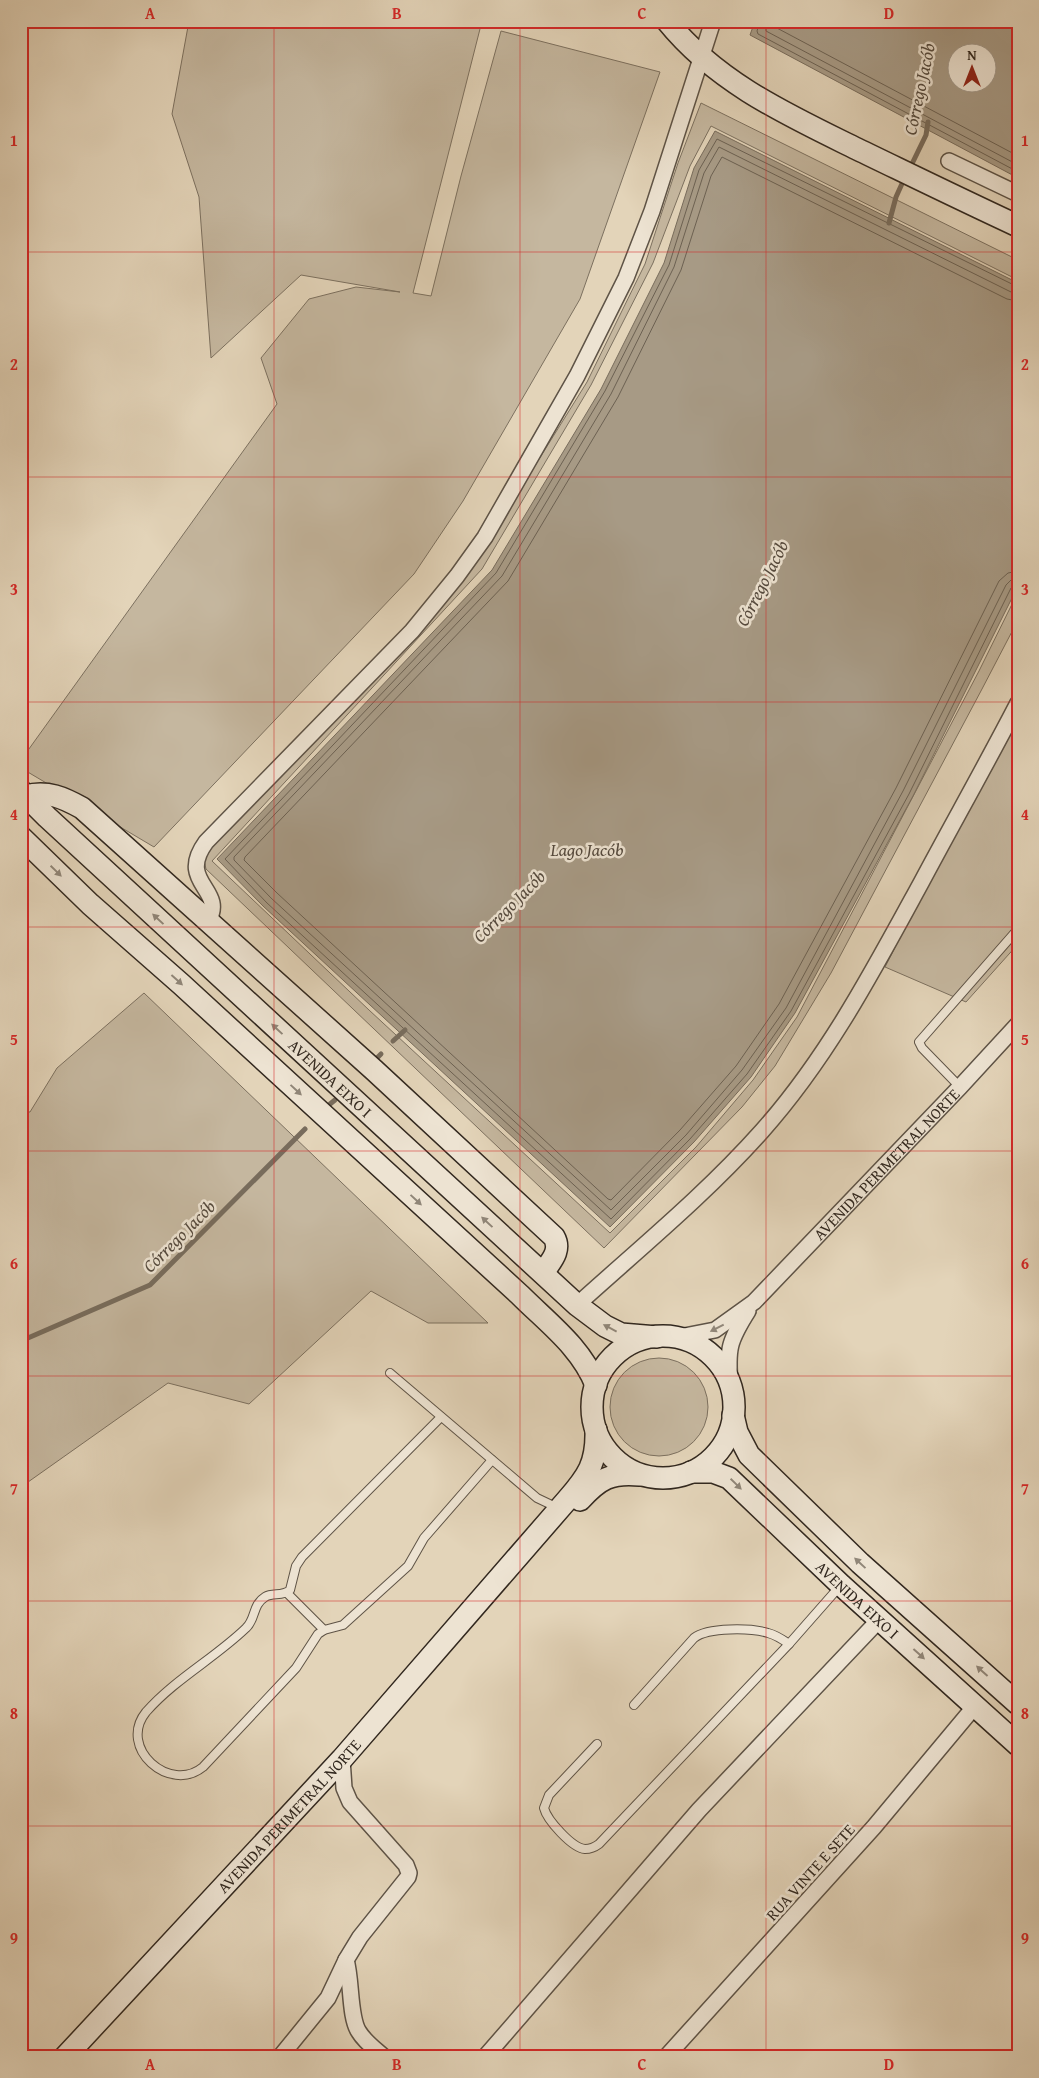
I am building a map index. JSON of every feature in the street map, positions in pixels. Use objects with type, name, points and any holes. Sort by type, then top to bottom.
[{"type":"main road","points":[[667,21],[702,58],[750,94],[895,168],[1018,226]]},
{"type":"main road","points":[[24,793],[56,795],[82,808],[374,1070],[554,1237],[557,1246],[556,1254],[543,1273]]},
{"type":"main road","name":"AVENIDA EIXO I","points":[[24,793],[54,824],[577,1305],[606,1326],[621,1334],[665,1338]]},
{"type":"main road","name":"AVENIDA EIXO I","points":[[21,837],[90,904],[181,984],[520,1296],[572,1346],[590,1370],[596,1385]]},
{"type":"main road","points":[[665,1338],[691,1341],[709,1352],[719,1361],[730,1384],[733,1399],[733,1414],[728,1436],[718,1452],[701,1467],[691,1472],[667,1478],[644,1475],[622,1466],[606,1450],[596,1430],[592,1407],[596,1385],[603,1370],[625,1347],[640,1341],[665,1338]]},
{"type":"main road","name":"AVENIDA EIXO I","points":[[733,1414],[737,1432],[749,1455],[860,1563],[1018,1704]]},
{"type":"main road","name":"AVENIDA PERIMETRAL NORTE","points":[[564,1509],[590,1470],[596,1452],[596,1430]]},
{"type":"main road","name":"AVENIDA EIXO I","points":[[691,1472],[713,1472],[729,1478],[841,1585],[1018,1745]]},
{"type":"main road","name":"AVENIDA PERIMETRAL NORTE","points":[[65,2057],[342,1759],[505,1570],[564,1509],[599,1481],[612,1475],[626,1473],[644,1475]]},
{"type":"street","points":[[208,921],[213,910],[212,900],[198,878],[196,867],[200,851],[206,842],[427,614],[485,537],[577,376],[626,278],[652,211],[713,21]]},
{"type":"street","points":[[949,161],[1018,194]]},
{"type":"street","points":[[577,1305],[725,1172],[763,1130],[799,1085],[841,1026],[869,979],[1018,703]]},
{"type":"street","name":"AVENIDA PERIMETRAL NORTE","points":[[665,1338],[715,1330],[754,1302],[1018,1024]]},
{"type":"street","name":"AVENIDA PERIMETRAL NORTE","points":[[730,1384],[729,1346],[734,1334],[754,1302]]},
{"type":"street","points":[[485,2057],[699,1810],[880,1619]]},
{"type":"street","name":"RUA VINTE E SETE","points":[[666,2057],[874,1826],[975,1706]]},
{"type":"street","points":[[280,2057],[328,1998],[346,1960],[366,1928],[406,1881],[409,1873],[406,1865],[350,1802],[344,1788],[342,1759]]},
{"type":"street","points":[[346,1960],[357,2030],[384,2057]]},
{"type":"lane","points":[[960,1087],[922,1048],[919,1042],[1018,929]]},
{"type":"lane","points":[[390,1373],[537,1498],[564,1509]]},
{"type":"lane","points":[[441,1417],[302,1557],[296,1566],[292,1586],[287,1593],[265,1596],[256,1604],[248,1627],[184,1677],[146,1712],[137,1734],[141,1753],[147,1761],[170,1775],[182,1777],[198,1772],[296,1668],[318,1634],[324,1630],[343,1625],[408,1566],[424,1538],[492,1460]]},
{"type":"lane","points":[[597,1744],[549,1795],[544,1808],[550,1820],[573,1844],[586,1849],[594,1848],[599,1844],[788,1644],[841,1585]]},
{"type":"lane","points":[[287,1593],[324,1630]]},
{"type":"lane","points":[[634,1705],[694,1638],[703,1632],[760,1631],[778,1637],[788,1644]]},
{"type":"shaded area","points":[[189,21],[482,21],[413,293],[431,296],[461,176],[501,31],[660,72],[580,299],[463,501],[414,574],[154,847],[21,768],[21,760],[277,404],[261,358],[309,299],[356,287],[400,292],[301,275],[211,358],[199,197],[172,114]]},
{"type":"shaded area","points":[[701,103],[1018,260],[1018,280],[711,126],[690,166],[653,263],[591,385],[482,569],[212,861],[369,1010],[610,1233],[696,1147],[753,1080],[797,1017],[979,671],[1018,592],[1018,620],[831,973],[775,1066],[742,1107],[604,1248],[206,869],[203,856],[424,628],[475,562],[587,382],[645,264],[678,163]]},
{"type":"shaded area","points":[[1018,708],[1018,944],[966,1002],[885,967]]},
{"type":"shaded area","points":[[144,993],[488,1323],[428,1323],[371,1291],[249,1404],[168,1383],[21,1487],[21,1112],[30,1112],[57,1068]]},
{"type":"shaded area","points":[[659,1358],[678,1361],[694,1372],[705,1388],[708,1407],[705,1426],[694,1442],[678,1453],[659,1456],[640,1453],[624,1442],[613,1426],[610,1407],[613,1388],[624,1372],[640,1361]]},
{"type":"water","points":[[755,21],[1018,21],[1018,178],[750,35]]},
{"type":"water","name":"Lago Jacób","points":[[715,131],[1018,283],[1018,586],[913,796],[795,1013],[751,1077],[694,1142],[610,1227],[263,906],[217,859],[492,570],[601,389],[664,263],[694,168]]},
{"type":"waterway","name":"Córrego Jacób","points":[[909,170],[926,135],[928,122]]},
{"type":"waterway","name":"Córrego Jacób","points":[[889,223],[896,197],[905,177]]},
{"type":"waterway","name":"Córrego Jacób","points":[[393,1041],[405,1030]]},
{"type":"waterway","points":[[375,1060],[381,1054]]},
{"type":"waterway","points":[[330,1104],[335,1100]]},
{"type":"waterway","name":"Córrego Jacób","points":[[21,1341],[150,1285],[305,1129]]}]
